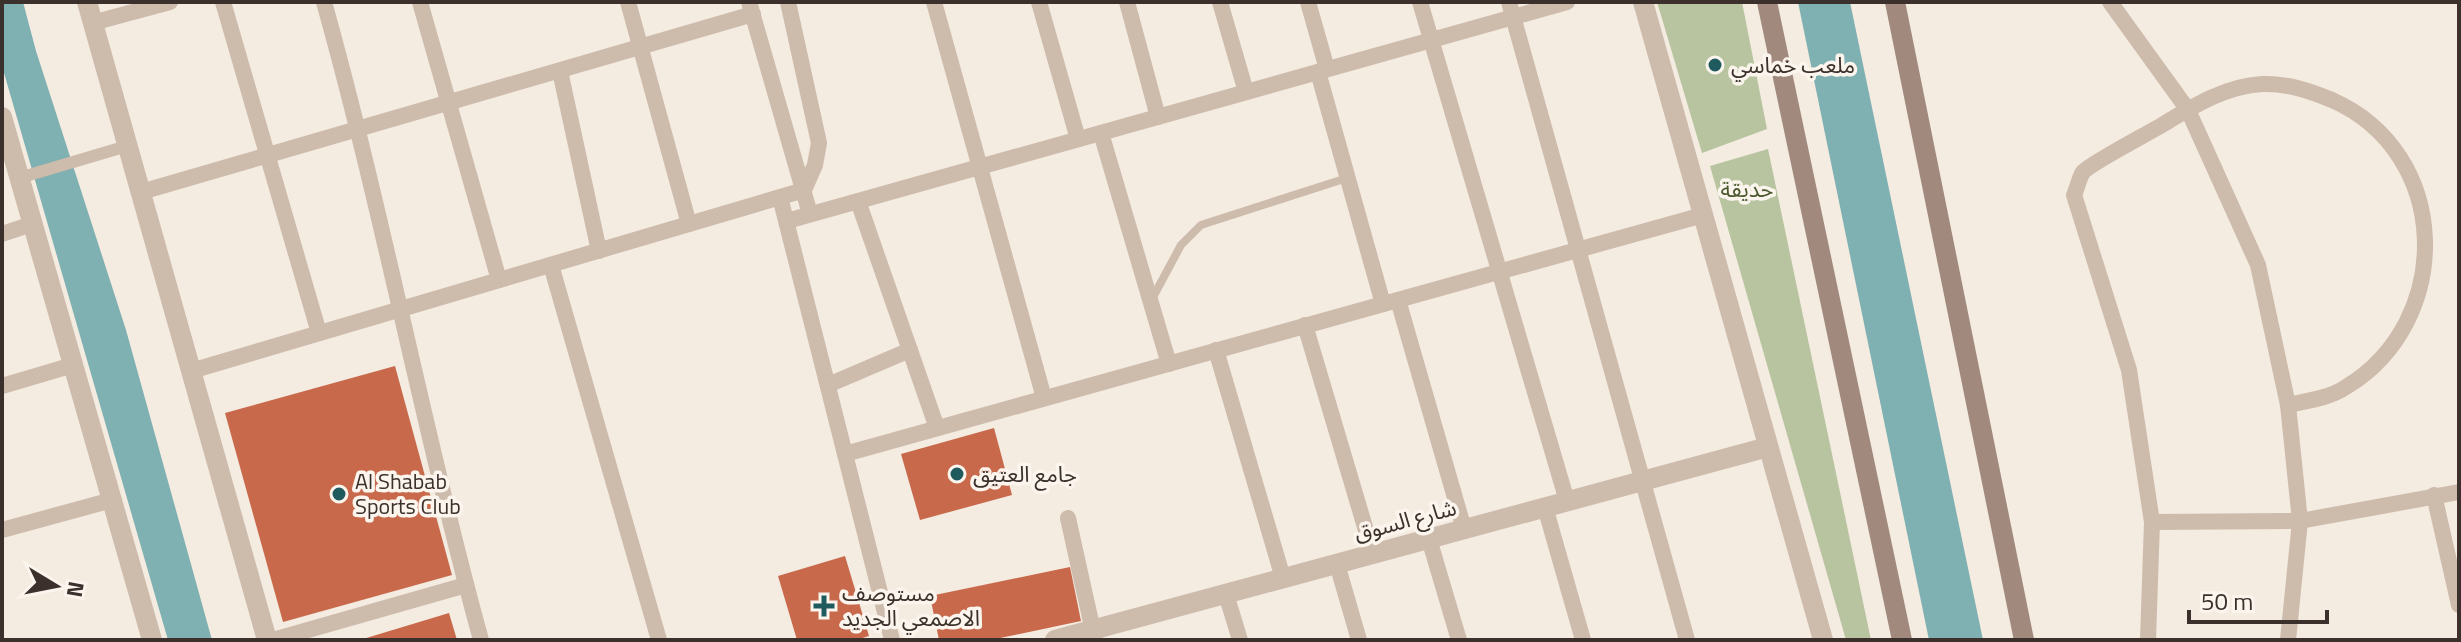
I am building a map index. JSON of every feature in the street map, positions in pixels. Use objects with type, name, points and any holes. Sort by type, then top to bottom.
[{"type":"main road","points":[[1767,2],[1902,640]]},
{"type":"main road","points":[[1895,2],[2024,640]]},
{"type":"street","points":[[87,2],[270,640],[466,585]]},
{"type":"street","points":[[92,23],[170,2]]},
{"type":"street","points":[[223,2],[319,333]]},
{"type":"street","points":[[324,2],[359,129],[399,310],[481,640]]},
{"type":"street","points":[[420,2],[499,280]]},
{"type":"street","points":[[628,2],[689,224]]},
{"type":"street","points":[[191,371],[804,190],[815,165],[819,143],[788,2]]},
{"type":"street","points":[[934,2],[1044,398]]},
{"type":"street","points":[[1039,2],[1078,139]]},
{"type":"street","points":[[1127,2],[1158,117]]},
{"type":"street","points":[[1220,2],[1246,92]]},
{"type":"street","points":[[1308,2],[1348,178],[1464,529]]},
{"type":"street","points":[[1420,2],[1567,501]]},
{"type":"street","points":[[787,221],[1432,40],[1511,10],[1567,2]]},
{"type":"street","points":[[1643,2],[1823,640]]},
{"type":"street","points":[[2110,2],[2188,110],[2258,265],[2288,405],[2300,521],[2288,640]]},
{"type":"street","points":[[141,192],[641,47],[751,8],[810,214]]},
{"type":"street","points":[[1511,10],[1687,640]]},
{"type":"street","points":[[560,71],[599,251]]},
{"type":"street","points":[[2148,640],[2152,522],[2129,370],[2074,195],[2084,172],[2188,110],[2213,96],[2261,84],[2300,88],[2320,95],[2345,106],[2387,139],[2411,176],[2419,197],[2425,240],[2422,286],[2408,322],[2396,341],[2365,375],[2343,389],[2288,405]]},
{"type":"street","points":[[2,117],[152,640]]},
{"type":"street","points":[[1101,133],[1169,364]]},
{"type":"street","points":[[19,178],[127,146]]},
{"type":"street","points":[[780,197],[892,640]]},
{"type":"street","points":[[858,201],[937,428]]},
{"type":"street","points":[[845,454],[1703,215]]},
{"type":"street","points":[[2,234],[32,224]]},
{"type":"street","points":[[551,265],[659,640]]},
{"type":"street","points":[[1305,325],[1373,554]]},
{"type":"street","points":[[828,385],[910,350]]},
{"type":"street","points":[[1216,350],[1283,578]]},
{"type":"street","points":[[2,386],[73,365]]},
{"type":"street","name":"شارع السوق","points":[[1055,640],[1093,635],[1283,578],[1768,447]]},
{"type":"street","points":[[2152,522],[2300,521],[2459,492]]},
{"type":"street","points":[[2434,495],[2459,605]]},
{"type":"street","points":[[2,530],[112,500]]},
{"type":"street","points":[[1545,507],[1583,640]]},
{"type":"street","points":[[1068,518],[1093,635]]},
{"type":"street","points":[[1429,539],[1459,640]]},
{"type":"street","points":[[1337,564],[1359,640]]},
{"type":"street","points":[[1226,594],[1240,640]]},
{"type":"lane","points":[[1150,301],[1181,245],[1201,225],[1348,178]]},
{"type":"green space","name":"ملعب خماسي","points":[[1657,2],[1742,2],[1767,129],[1702,153]]},
{"type":"green space","name":"حديقة","points":[[1768,149],[1871,640],[1846,640],[1710,166]]},
{"type":"water","points":[[2,2],[23,2],[126,330],[212,640],[168,640],[2,66]]},
{"type":"water","points":[[1798,2],[1850,2],[1983,640],[1929,640]]},
{"type":"building","name":"Al Shabab Sports Club","points":[[395,366],[452,575],[283,622],[225,413]]},
{"type":"building","name":"جامع العتيق","points":[[994,428],[1012,495],[920,520],[901,454]]},
{"type":"building","name":"مستوصف الاصمعي الجديد","points":[[845,556],[869,636],[856,640],[797,640],[778,576]]},
{"type":"building","points":[[1070,567],[1081,621],[991,640],[939,640],[930,596]]},
{"type":"building","points":[[449,613],[457,640],[363,640],[363,639]]},
{"type":"place","name":"ملعب خماسي","points":[[1715,65]]},
{"type":"place","name":"جامع العتيق","points":[[957,474]]},
{"type":"place","name":"Al Shabab Sports Club","points":[[339,494]]},
{"type":"place","name":"مستوصف الاصمعي الجديد","points":[[824,606]]}]
